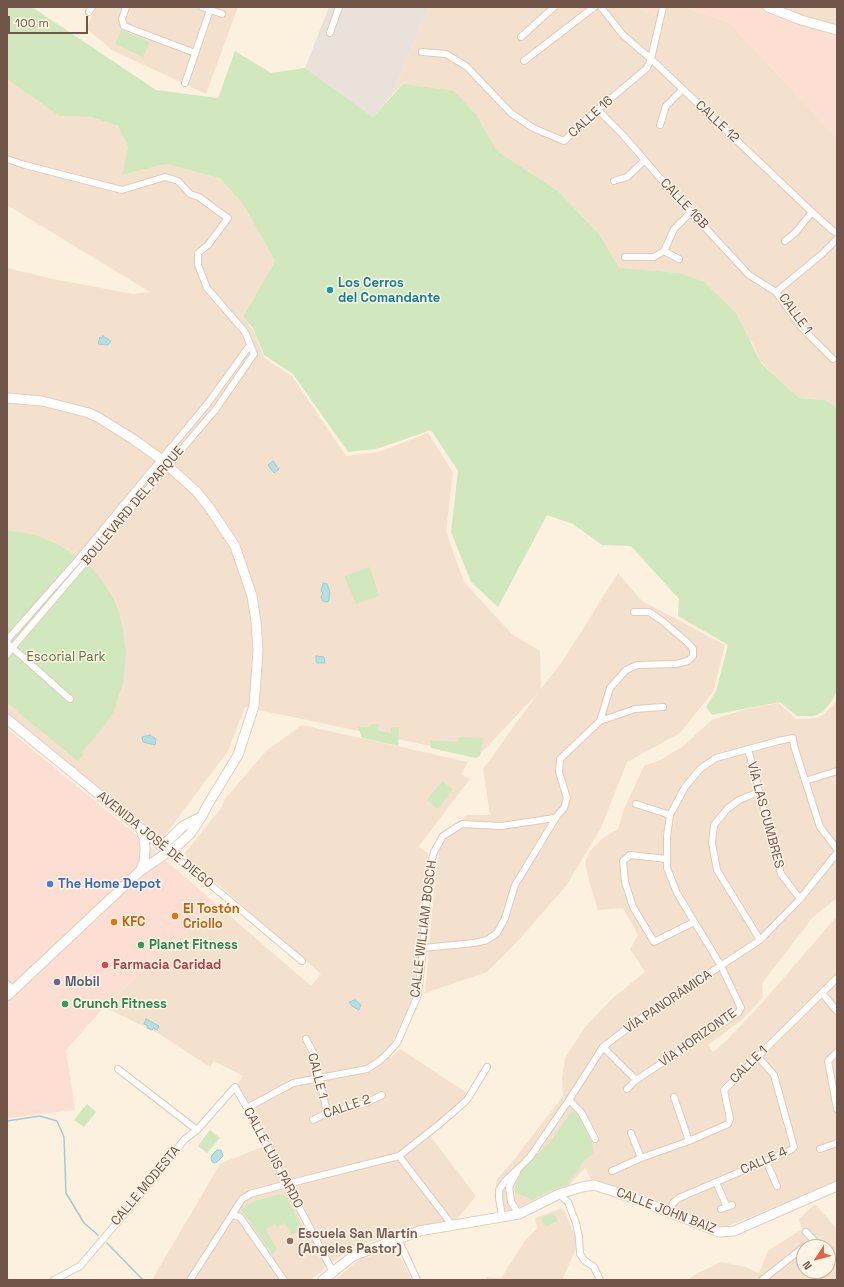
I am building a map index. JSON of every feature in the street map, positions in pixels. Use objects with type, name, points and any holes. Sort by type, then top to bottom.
[{"type":"street","points":[[126,7],[122,19],[124,26],[195,53]]},
{"type":"street","points":[[202,7],[222,14]]},
{"type":"street","points":[[330,33],[339,7]]},
{"type":"street","points":[[521,37],[554,7]]},
{"type":"street","points":[[524,61],[594,7]]},
{"type":"street","name":"CALLE 12","points":[[600,7],[623,35],[651,59],[812,212],[837,233]]},
{"type":"street","name":"CALLE 16","points":[[422,52],[446,54],[466,66],[511,113],[533,128],[561,141],[567,140],[598,110],[647,68],[651,59],[664,7]]},
{"type":"street","points":[[768,7],[801,20],[837,30]]},
{"type":"street","points":[[185,83],[210,10]]},
{"type":"street","points":[[660,125],[666,106],[683,89]]},
{"type":"street","name":"CALLE 16B","points":[[598,110],[622,134],[644,161],[749,275],[776,292]]},
{"type":"street","points":[[7,159],[122,190],[165,177],[178,181],[190,194],[199,197],[228,218],[208,245],[198,252],[198,265],[207,288],[245,332],[250,345],[165,462]]},
{"type":"street","points":[[614,181],[626,177],[644,161]]},
{"type":"street","points":[[625,257],[654,257],[664,251],[674,229],[692,212]]},
{"type":"street","points":[[785,241],[796,232],[812,212]]},
{"type":"street","name":"CALLE 1","points":[[834,359],[801,326],[776,292],[822,254],[837,239]]},
{"type":"street","points":[[664,251],[679,260]]},
{"type":"street","name":"BOULEVARD DEL PARQUE","points":[[7,642],[165,462],[216,409],[254,354],[250,345]]},
{"type":"street","points":[[7,398],[42,400],[89,413],[133,438],[165,462],[196,491],[204,500],[235,546],[252,596],[258,650],[254,706],[248,728],[238,755],[190,834],[175,847],[164,848],[9,990]]},
{"type":"street","name":"BOULEVARD DEL PARQUE","points":[[7,654],[165,462]]},
{"type":"street","points":[[600,722],[610,688],[626,670],[637,665],[676,664],[688,661],[693,656],[692,649],[661,620],[649,612],[634,612]]},
{"type":"street","points":[[7,642],[70,699]]},
{"type":"street","points":[[423,948],[474,943],[487,940],[497,933],[505,918],[515,884],[556,818],[564,808],[567,798],[559,772],[560,759],[600,722],[635,709],[663,707]]},
{"type":"street","name":"AVENIDA JOSÉ DE DIEGO","points":[[7,719],[302,960]]},
{"type":"street","points":[[721,966],[677,893],[667,868],[666,859],[670,815],[684,787],[700,768],[716,758],[793,738],[794,746],[820,827],[837,849]]},
{"type":"street","name":"VÍA LAS CUMBRES","points":[[748,749],[780,874],[800,899]]},
{"type":"street","points":[[805,781],[837,771]]},
{"type":"street","points":[[758,792],[739,800],[727,808],[714,824],[712,843],[717,870],[760,940]]},
{"type":"street","points":[[636,804],[670,815]]},
{"type":"street","name":"CALLE WILLIAM BOSCH","points":[[247,1108],[293,1083],[367,1068],[378,1062],[397,1043],[418,995],[428,874],[434,852],[443,836],[462,824],[501,826],[556,818]]},
{"type":"street","points":[[140,871],[144,862],[145,849],[144,838],[141,830]]},
{"type":"street","name":"VÍA PANORÁMICA","points":[[498,1193],[505,1181],[530,1157],[603,1047],[637,1021],[760,940],[800,899],[837,853]]},
{"type":"street","points":[[666,859],[630,855],[623,861],[625,882],[633,907],[654,942],[694,922]]},
{"type":"street","name":"VÍA HORIZONTE","points":[[627,1089],[636,1080],[738,1012],[741,1008],[721,966]]},
{"type":"street","name":"CALLE 1","points":[[612,1171],[640,1158],[689,1141],[728,1124],[730,1119],[724,1090],[837,978]]},
{"type":"street","points":[[822,993],[837,1011]]},
{"type":"street","name":"CALLE 1","points":[[306,1039],[315,1056],[327,1113]]},
{"type":"street","points":[[603,1047],[636,1080]]},
{"type":"street","points":[[837,1052],[828,1061],[837,1109]]},
{"type":"street","name":"CALLE 4","points":[[670,1211],[673,1203],[679,1198],[791,1150],[794,1147],[774,1075],[757,1056]]},
{"type":"street","points":[[190,1280],[242,1200],[250,1194],[399,1156],[467,1100],[487,1067]]},
{"type":"street","points":[[118,1069],[197,1130]]},
{"type":"street","name":"CALLE MODESTA","points":[[54,1280],[80,1266],[185,1139],[197,1130],[234,1087]]},
{"type":"street","name":"CALLE LUIS PARDO","points":[[234,1087],[247,1108],[333,1272]]},
{"type":"street","name":"CALLE 2","points":[[313,1120],[327,1113],[366,1103],[382,1095]]},
{"type":"street","points":[[674,1097],[689,1141]]},
{"type":"street","points":[[569,1100],[582,1112],[595,1139]]},
{"type":"street","points":[[632,1133],[640,1158]]},
{"type":"street","points":[[820,1149],[837,1143]]},
{"type":"street","points":[[399,1156],[452,1225]]},
{"type":"street","points":[[766,1161],[777,1186]]},
{"type":"street","name":"VÍA PANORÁMICA","points":[[510,1197],[509,1187],[519,1168]]},
{"type":"street","name":"VÍA PANORÁMICA","points":[[517,1211],[514,1187],[519,1176],[519,1168]]},
{"type":"street","points":[[716,1182],[727,1207]]},
{"type":"street","name":"CALLE JOHN BAIZ","points":[[323,1280],[353,1256],[419,1231],[502,1217],[559,1194],[582,1187],[594,1185],[631,1197],[670,1211],[719,1232],[734,1231],[837,1186]]},
{"type":"street","points":[[502,1217],[498,1193],[504,1193],[510,1197],[517,1211]]},
{"type":"street","points":[[559,1194],[568,1202],[576,1223],[580,1254],[584,1260],[594,1267],[600,1280]]},
{"type":"street","points":[[233,1215],[240,1218],[284,1280]]},
{"type":"street","points":[[806,1232],[813,1239]]},
{"type":"street","points":[[398,1239],[417,1280]]},
{"type":"street","points":[[762,1280],[796,1253]]},
{"type":"shaded area","points":[[95,7],[238,7],[206,94],[112,50],[87,29]]},
{"type":"shaded area","points":[[329,7],[429,7],[392,95],[373,117],[305,68]]},
{"type":"shaded area","points":[[429,7],[605,7],[607,9],[610,7],[637,7],[655,17],[657,7],[685,7],[729,22],[837,138],[837,407],[825,400],[799,398],[761,362],[752,342],[680,273],[619,269],[599,234],[558,191],[497,151],[477,116],[403,84],[392,95]]},
{"type":"shaded area","points":[[637,7],[657,7],[655,17]]},
{"type":"shaded area","points":[[685,7],[751,7],[837,36],[837,138],[729,22]]},
{"type":"shaded area","points":[[751,7],[837,7],[837,36]]},
{"type":"shaded area","points":[[7,79],[59,116],[91,117],[118,126],[128,147],[123,175],[166,164],[219,178],[243,204],[275,261],[243,317],[254,331],[264,358],[292,376],[346,456],[379,452],[428,433],[453,472],[446,532],[464,582],[513,635],[540,651],[541,689],[564,659],[618,573],[642,601],[725,645],[713,692],[680,733],[627,762],[601,828],[566,886],[516,943],[487,972],[425,993],[435,882],[440,847],[466,815],[490,815],[483,769],[539,692],[478,756],[245,707],[228,751],[165,835],[162,836],[153,835],[148,832],[7,713],[7,268],[53,279],[133,294],[150,292],[7,205]]},
{"type":"shaded area","points":[[837,700],[837,898],[814,916],[762,983],[763,997],[743,1019],[708,1045],[713,1052],[725,1042],[762,1003],[837,916],[837,1182],[715,1231],[594,1185],[585,1168],[568,1186],[551,1192],[510,1211],[498,1213],[494,1196],[497,1179],[513,1161],[563,1096],[562,1078],[565,1058],[585,1027],[614,997],[645,972],[630,949],[638,935],[623,908],[598,910],[585,862],[590,851],[603,838],[618,829],[624,809],[644,766],[658,761],[682,747],[712,720],[746,709],[779,703],[796,719],[818,718]]},
{"type":"shaded area","points":[[302,725],[468,762],[461,774],[470,779],[418,847],[428,853],[424,873],[415,993],[391,1045],[383,1053],[391,1058],[400,1049],[470,1095],[428,1133],[476,1196],[452,1225],[387,1236],[355,1247],[333,1261],[311,1280],[152,1280],[220,1164],[269,1144],[237,1084],[243,1076],[214,1061],[210,1067],[161,1035],[104,1007],[216,904],[311,986],[321,974],[187,857],[185,853],[221,808],[225,799],[266,751]]},
{"type":"shaded area","points":[[7,729],[136,835],[216,904],[104,1007],[66,1050],[75,1110],[7,1118]]},
{"type":"shaded area","points":[[815,1204],[837,1229],[837,1280],[688,1280],[694,1275],[721,1262],[746,1267],[759,1273],[768,1251],[802,1229],[799,1219]]},
{"type":"shaded area","points":[[562,1208],[576,1238],[576,1249],[562,1280],[485,1280],[487,1277],[501,1278],[525,1241],[537,1228],[535,1218]]},
{"type":"shaded area","points":[[390,1250],[398,1253],[412,1280],[335,1280],[358,1260]]},
{"type":"green space","points":[[7,7],[32,7],[156,90],[218,98],[235,51],[271,73],[305,68],[373,117],[403,84],[454,91],[477,116],[497,151],[558,191],[599,234],[619,268],[680,273],[704,282],[736,313],[761,363],[799,398],[825,400],[837,407],[837,691],[823,712],[814,716],[797,716],[780,702],[712,715],[706,707],[716,691],[728,645],[678,616],[679,599],[631,546],[602,545],[573,524],[547,515],[498,607],[471,582],[451,532],[458,471],[431,430],[376,449],[348,452],[293,374],[264,355],[253,328],[243,317],[275,261],[243,204],[219,178],[166,164],[122,175],[128,147],[118,126],[91,117],[59,116],[8,80]]},
{"type":"green space","points":[[121,30],[150,42],[143,57],[115,44]]},
{"type":"green space","name":"Escorial Park","points":[[7,530],[36,535],[59,545],[88,564],[105,584],[116,604],[122,624],[126,653],[123,683],[114,711],[102,729],[82,752],[84,754],[78,761],[7,703]]},
{"type":"green space","points":[[370,567],[379,596],[356,604],[344,576]]},
{"type":"green space","points":[[371,724],[378,724],[379,731],[391,733],[391,727],[399,727],[398,746],[362,738],[358,727],[370,727]]},
{"type":"green space","points":[[460,737],[483,738],[480,756],[476,758],[431,748],[430,740],[458,742]]},
{"type":"green space","points":[[442,781],[453,789],[438,809],[427,800]]},
{"type":"green space","points":[[87,1104],[96,1112],[84,1127],[74,1120]]},
{"type":"green space","points":[[571,1112],[579,1115],[592,1142],[593,1153],[582,1163],[579,1170],[567,1185],[549,1191],[532,1200],[515,1192],[515,1187],[523,1168],[550,1142]]},
{"type":"green space","points":[[210,1130],[220,1138],[207,1153],[198,1146]]},
{"type":"green space","points":[[281,1194],[286,1196],[303,1230],[291,1235],[285,1223],[277,1227],[275,1224],[266,1229],[277,1250],[272,1254],[241,1209],[254,1201]]},
{"type":"green space","points":[[554,1213],[558,1221],[545,1227],[541,1218]]},
{"type":"water","points":[[103,336],[111,341],[108,345],[98,344],[100,337],[102,338]]},
{"type":"water","points":[[273,461],[279,469],[274,473],[268,465]]},
{"type":"water","points":[[323,583],[327,584],[330,592],[329,601],[327,602],[323,601],[321,597],[323,593],[321,591]]},
{"type":"water","points":[[316,656],[324,657],[325,663],[317,663]]},
{"type":"water","points":[[150,735],[156,739],[155,745],[143,742],[142,737]]},
{"type":"water","points":[[355,1000],[361,1005],[359,1010],[352,1006],[349,1002]]},
{"type":"water","points":[[146,1019],[159,1026],[157,1030],[147,1028],[148,1026],[144,1024]]},
{"type":"water","points":[[217,1150],[221,1150],[223,1156],[215,1163],[212,1162],[211,1158]]},
{"type":"waterway","points":[[7,1121],[40,1116],[57,1121],[64,1137],[66,1193],[84,1223],[98,1235]]},
{"type":"waterway","points":[[107,1243],[143,1280]]},
{"type":"place","name":"Los Cerros del Comandante","points":[[330,290]]},
{"type":"place","name":"The Home Depot","points":[[50,884]]},
{"type":"place","name":"El Tostón Criollo","points":[[175,916]]},
{"type":"place","name":"KFC","points":[[114,922]]},
{"type":"place","name":"Planet Fitness","points":[[141,945]]},
{"type":"place","name":"Farmacia Caridad","points":[[105,965]]},
{"type":"place","name":"Mobil","points":[[57,982]]},
{"type":"place","name":"Crunch Fitness","points":[[65,1004]]},
{"type":"place","name":"Escuela San Martín (Angeles Pastor)","points":[[290,1241]]}]
